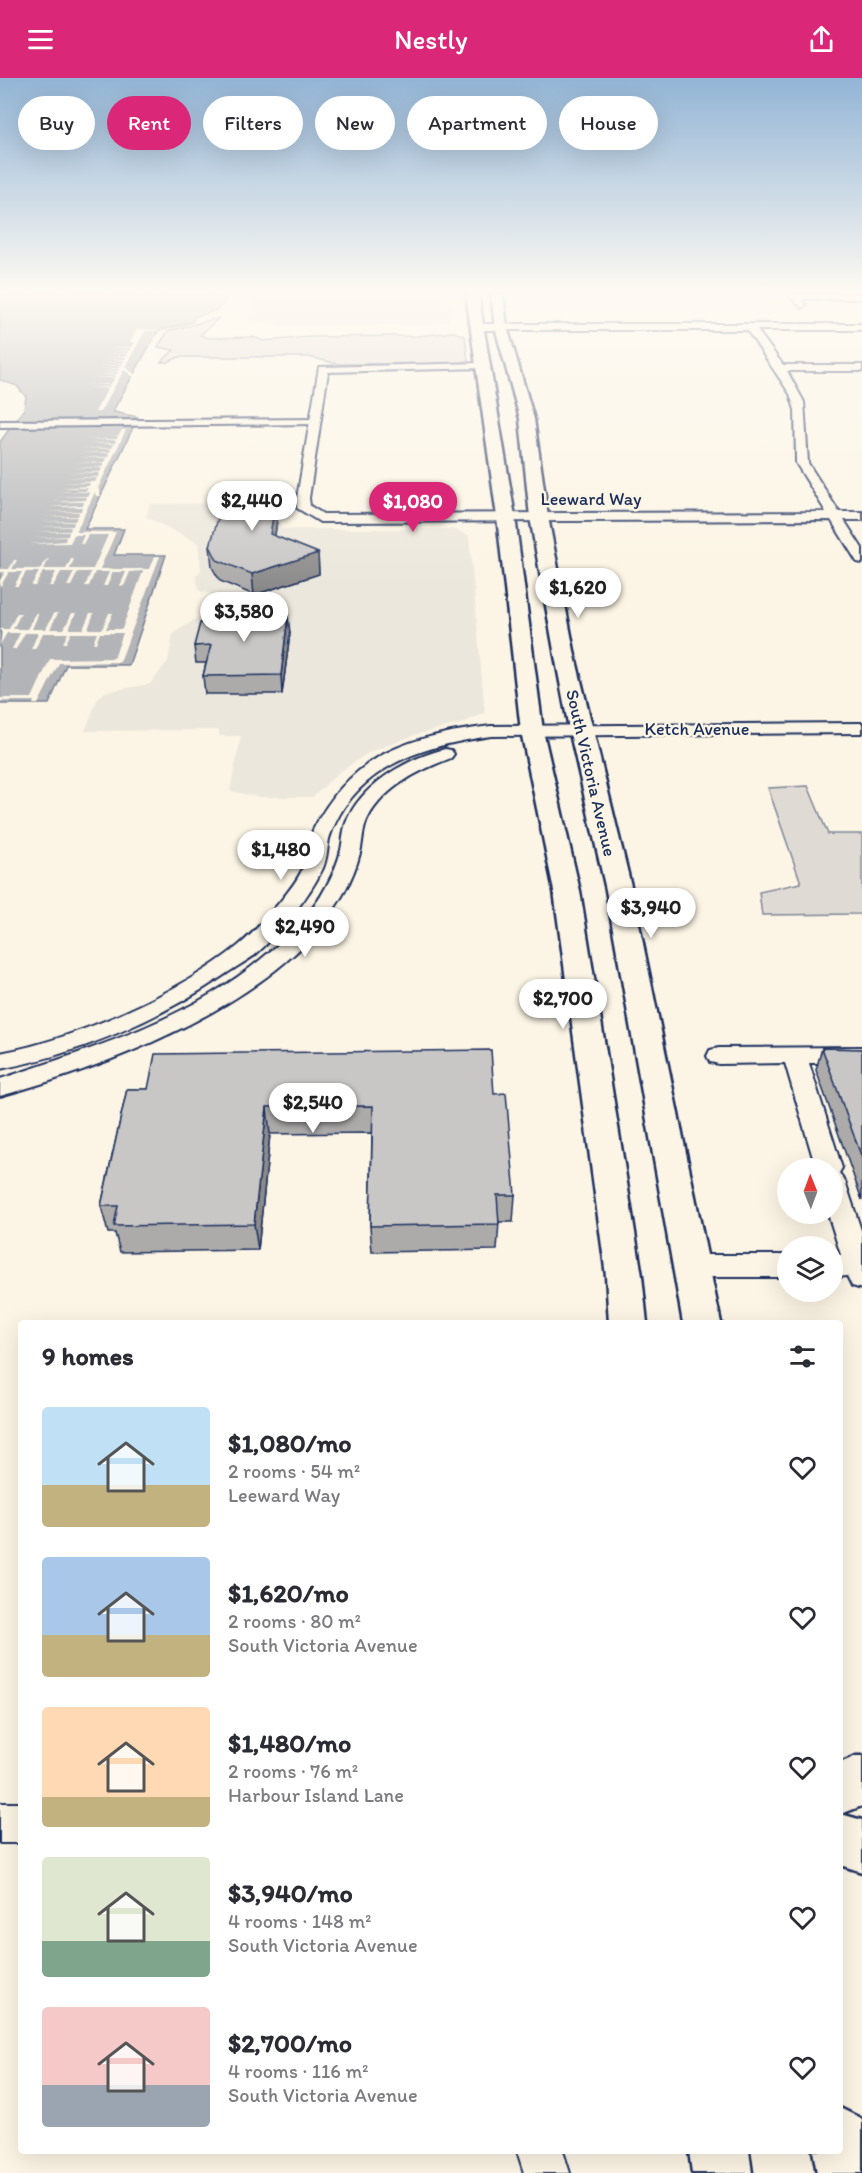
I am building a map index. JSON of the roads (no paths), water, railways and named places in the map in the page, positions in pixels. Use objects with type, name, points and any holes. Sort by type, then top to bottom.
[{"type":"main road","points":[[486,392],[506,517],[532,731],[567,891],[624,1276],[628,1320]]},
{"type":"main road","name":"South Victoria Avenue","points":[[520,392],[527,418],[538,517],[580,729],[619,890],[701,1320]]},
{"type":"main road","points":[[843,1788],[856,1781],[862,1781]]},
{"type":"main road","points":[[843,1840],[862,1846]]},
{"type":"main road","points":[[843,2153],[847,2173]]},
{"type":"main road","points":[[719,2154],[722,2173]]},
{"type":"street","points":[[0,423],[315,422],[320,392]]},
{"type":"street","points":[[795,392],[800,404],[798,449],[802,463],[833,516],[862,559]]},
{"type":"street","name":"Leeward Way","points":[[315,422],[303,498],[304,508],[320,518],[862,516]]},
{"type":"street","name":"Ketch Avenue","points":[[0,1060],[31,1055],[117,1023],[190,988],[247,950],[286,908],[313,869],[320,837],[335,806],[359,778],[399,753],[445,737],[491,731],[862,728]]},
{"type":"street","points":[[0,1088],[131,1041],[200,1010],[261,971],[306,931],[336,891],[349,857],[357,818],[381,790],[418,764],[457,750],[492,746],[532,731]]},
{"type":"street","points":[[719,1056],[862,1055]]},
{"type":"street","points":[[795,1056],[826,1158]]},
{"type":"street","points":[[843,1224],[854,1269]]},
{"type":"street","points":[[691,1266],[777,1266]]},
{"type":"street","points":[[0,1823],[18,1823]]},
{"type":"street","points":[[541,2154],[547,2173]]}]
